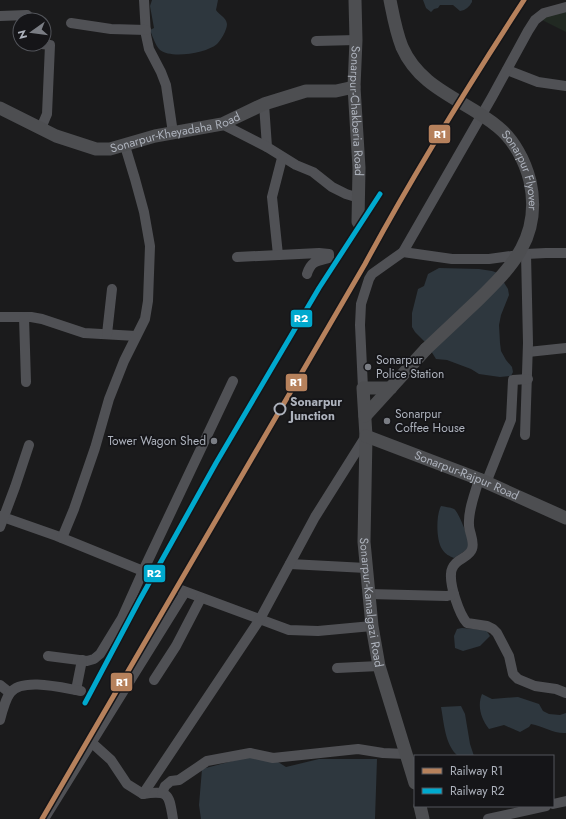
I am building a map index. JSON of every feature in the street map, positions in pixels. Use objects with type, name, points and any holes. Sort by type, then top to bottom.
[{"type":"main road","name":"Sonarpur-Chakberia Road","points":[[355,0],[356,40],[354,87],[359,168],[358,222]]},
{"type":"main road","name":"Sonarpur Flyover","points":[[365,416],[426,349],[494,284],[516,259],[524,245],[532,210],[532,189],[520,154],[504,133],[489,120],[433,85],[415,69],[402,46],[390,0]]},
{"type":"main road","name":"Sonarpur-Kheyadaha Road","points":[[0,108],[56,136],[96,149],[110,149],[125,146],[138,140],[155,136],[222,124],[264,104],[306,91],[336,91],[354,87]]},
{"type":"main road","points":[[365,416],[363,388],[391,388]]},
{"type":"main road","name":"Sonarpur-Kamalgazi Road","points":[[365,416],[364,542],[372,626],[379,666],[414,780]]},
{"type":"main road","name":"Sonarpur-Rajpur Road","points":[[366,436],[483,481],[566,517]]},
{"type":"main road","points":[[420,807],[423,819]]},
{"type":"street","points":[[144,0],[149,49],[166,85],[173,133]]},
{"type":"street","points":[[363,388],[360,325],[361,304],[372,274],[403,252],[535,20],[544,13],[566,7]]},
{"type":"street","points":[[0,16],[12,16]]},
{"type":"street","points":[[71,23],[111,29],[146,30]]},
{"type":"street","points":[[316,41],[356,40]]},
{"type":"street","points":[[41,128],[47,114],[50,52]]},
{"type":"street","points":[[507,70],[538,82],[566,86]]},
{"type":"street","points":[[264,104],[267,147]]},
{"type":"street","points":[[222,124],[267,147],[282,158],[313,172],[332,187],[346,194],[359,198]]},
{"type":"street","points":[[62,538],[74,509],[95,448],[109,399],[124,361],[145,319],[148,301],[150,246],[140,199],[125,146]]},
{"type":"street","points":[[278,255],[272,197],[282,158]]},
{"type":"street","points":[[403,252],[452,259],[489,259],[526,254],[566,253]]},
{"type":"street","points":[[237,257],[319,253],[328,254],[329,258],[316,261],[309,267],[307,274]]},
{"type":"street","points":[[525,435],[528,379],[526,254]]},
{"type":"street","points":[[107,334],[112,289]]},
{"type":"street","points":[[0,317],[42,319],[84,333],[136,336]]},
{"type":"street","points":[[24,317],[26,382]]},
{"type":"street","points":[[528,352],[566,348]]},
{"type":"street","points":[[528,379],[513,380],[511,420],[483,481],[469,521],[473,545],[472,550],[456,563],[450,574],[454,594],[463,619],[467,623],[487,626],[497,633],[506,650],[513,674],[518,679],[535,686],[556,689],[566,693]]},
{"type":"street","points":[[48,656],[87,661],[94,659],[100,654],[122,618],[232,381]]},
{"type":"street","points":[[143,794],[260,620],[315,517],[366,436]]},
{"type":"street","points":[[29,445],[15,486],[1,520],[62,538],[143,571]]},
{"type":"street","points":[[290,564],[366,568]]},
{"type":"street","points":[[44,819],[183,591],[289,630],[318,631],[372,626]]},
{"type":"street","points":[[369,594],[447,596],[454,594]]},
{"type":"street","points":[[154,680],[176,646],[201,598]]},
{"type":"street","points":[[0,717],[10,693],[20,686],[33,684],[78,690],[82,660]]},
{"type":"street","points":[[337,668],[379,666]]},
{"type":"street","points":[[0,685],[10,693]]},
{"type":"street","points":[[91,742],[111,760],[127,784],[143,794],[158,792],[166,794],[170,800],[173,819]]},
{"type":"street","points":[[162,793],[165,786],[171,781],[179,780],[207,761],[250,753],[274,758],[358,749],[383,753],[406,754]]},
{"type":"street","points":[[554,804],[566,801]]},
{"type":"street","points":[[488,819],[542,807]]},
{"type":"shaded area","points":[[152,0],[218,0],[216,10],[224,18],[227,24],[225,32],[217,44],[205,50],[189,54],[165,53],[157,46],[150,30],[154,28],[150,6]]},
{"type":"shaded area","points":[[423,0],[472,0],[472,2],[462,11],[453,5],[440,5],[431,12],[426,8]]},
{"type":"shaded area","points":[[566,9],[566,32],[540,19]]},
{"type":"shaded area","points":[[439,268],[479,269],[498,273],[508,289],[509,295],[501,315],[499,325],[501,351],[512,367],[513,372],[511,376],[500,377],[479,374],[471,369],[447,360],[436,359],[426,343],[415,332],[412,327],[412,313],[418,289],[424,286],[428,274]]},
{"type":"shaded area","points":[[441,506],[452,508],[456,511],[464,526],[471,547],[454,558],[447,555],[440,545],[438,534],[438,515]]},
{"type":"shaded area","points":[[457,629],[486,630],[490,636],[480,646],[463,651],[455,648],[454,636]]},
{"type":"shaded area","points":[[482,694],[492,699],[518,697],[539,704],[543,711],[549,714],[560,715],[566,713],[566,733],[557,732],[531,724],[529,727],[520,732],[504,725],[489,729],[484,721],[480,708]]},
{"type":"shaded area","points":[[461,706],[465,714],[470,744],[474,755],[457,755],[450,746],[441,707]]},
{"type":"shaded area","points":[[255,755],[267,755],[286,767],[319,759],[377,759],[375,819],[201,819],[199,805],[202,769]]},
{"type":"rail line","name":"R1","points":[[42,819],[365,264],[422,163],[524,0]]},
{"type":"rail line","name":"R2","points":[[85,703],[139,601],[216,463],[319,288],[380,194]]},
{"type":"place","name":"Sonarpur Police Station","points":[[368,367]]},
{"type":"place","name":"Sonarpur Junction","points":[[280,409]]},
{"type":"place","name":"Sonarpur Coffee House","points":[[387,421]]},
{"type":"place","name":"Tower Wagon Shed","points":[[214,441]]}]
